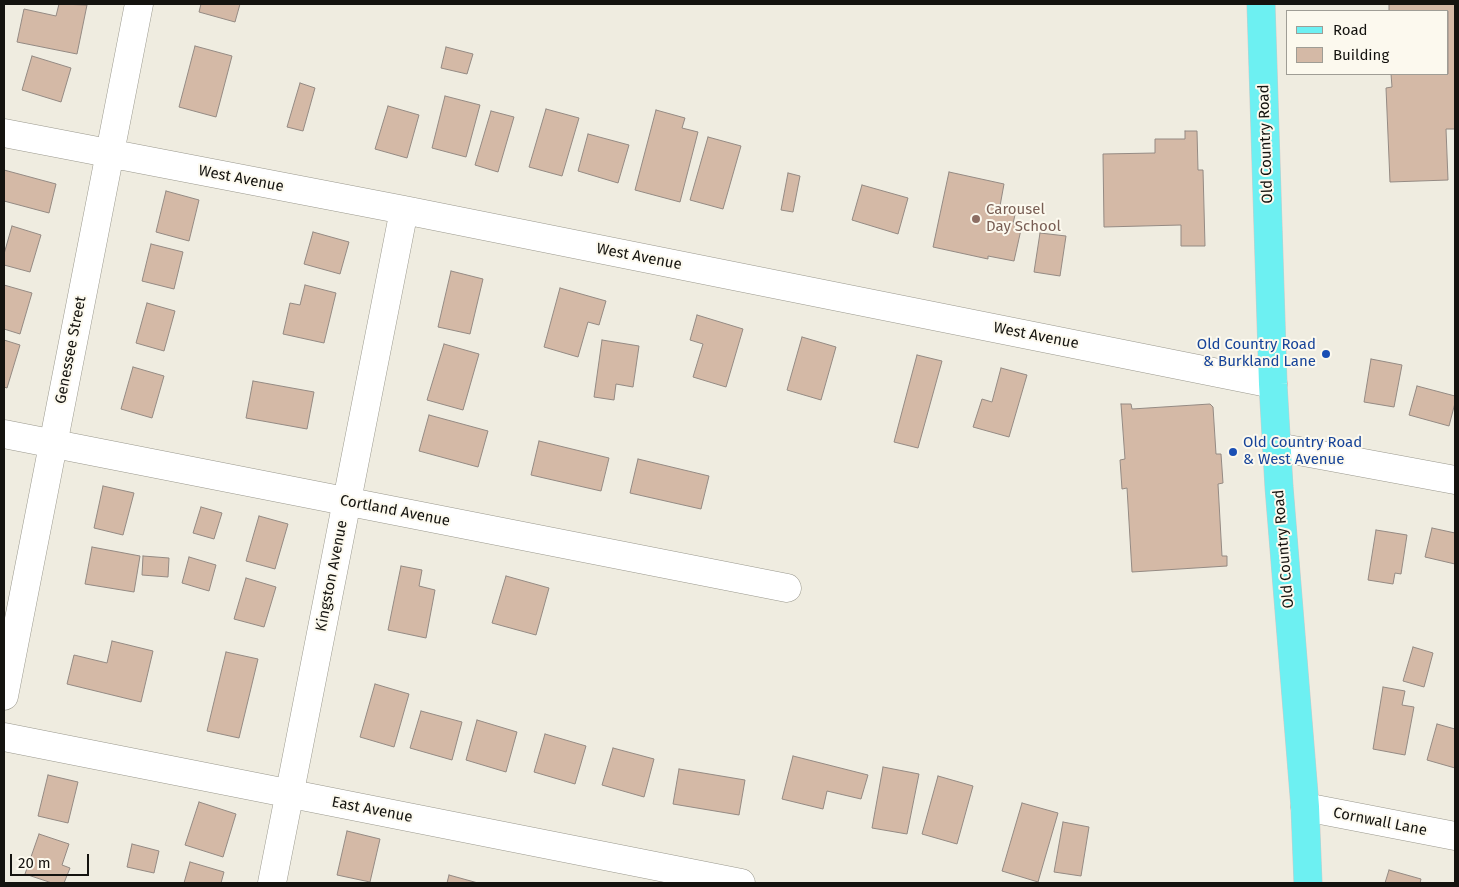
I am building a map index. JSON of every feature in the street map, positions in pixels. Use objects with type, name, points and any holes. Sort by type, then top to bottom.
[{"type":"main road","name":"Old Country Road","points":[[1261,4],[1273,384],[1279,487],[1305,807],[1308,883]]},
{"type":"street","name":"Genessee Street","points":[[4,696],[139,4]]},
{"type":"street","name":"West Avenue","points":[[4,133],[404,210],[1273,384]]},
{"type":"street","name":"Kingston Avenue","points":[[272,883],[404,210]]},
{"type":"street","name":"Cortland Avenue","points":[[4,434],[788,588]]},
{"type":"street","points":[[1277,447],[1455,480]]},
{"type":"street","name":"East Avenue","points":[[4,737],[741,883]]},
{"type":"street","name":"Cornwall Lane","points":[[1305,807],[1455,836]]},
{"type":"building","points":[[59,4],[87,5],[77,54],[17,42],[24,9],[56,16]]},
{"type":"building","points":[[201,4],[240,4],[235,22],[199,12]]},
{"type":"building","points":[[1389,4],[1455,4],[1455,129],[1446,129],[1448,180],[1390,182],[1386,88],[1392,87],[1391,75],[1449,75],[1449,10],[1389,10]]},
{"type":"building","points":[[195,46],[232,56],[216,117],[179,107]]},
{"type":"building","points":[[446,47],[473,54],[467,74],[441,68]]},
{"type":"building","points":[[32,56],[71,68],[61,102],[22,90]]},
{"type":"building","points":[[300,83],[315,88],[303,131],[287,127]]},
{"type":"building","points":[[445,96],[480,105],[466,157],[432,148]]},
{"type":"building","points":[[388,106],[419,115],[407,158],[375,149]]},
{"type":"building","points":[[546,109],[579,118],[562,176],[529,167]]},
{"type":"building","points":[[656,110],[685,118],[682,128],[698,132],[680,202],[635,190]]},
{"type":"building","points":[[491,111],[514,117],[498,172],[475,165]]},
{"type":"building","points":[[1185,131],[1197,131],[1198,170],[1203,170],[1205,246],[1181,246],[1181,225],[1104,227],[1103,154],[1155,153],[1155,139],[1185,139]]},
{"type":"building","points":[[588,134],[629,145],[618,183],[578,171]]},
{"type":"building","points":[[708,137],[741,146],[723,209],[690,200]]},
{"type":"building","points":[[4,170],[56,184],[49,213],[4,201]]},
{"type":"building","name":"Carousel Day School","points":[[949,172],[1004,184],[1000,206],[1016,210],[1013,224],[1022,225],[1014,261],[988,256],[988,259],[933,247]]},
{"type":"building","points":[[788,173],[800,176],[793,212],[781,210]]},
{"type":"building","points":[[862,185],[908,198],[898,234],[852,220]]},
{"type":"building","points":[[166,191],[199,200],[189,241],[156,232]]},
{"type":"building","points":[[12,226],[41,235],[30,272],[4,265],[4,254]]},
{"type":"building","points":[[313,232],[349,242],[340,274],[304,264]]},
{"type":"building","points":[[1040,233],[1066,236],[1060,276],[1034,272]]},
{"type":"building","points":[[151,244],[183,252],[174,289],[142,281]]},
{"type":"building","points":[[451,271],[483,279],[470,334],[438,327]]},
{"type":"building","points":[[4,285],[32,293],[20,334],[4,329]]},
{"type":"building","points":[[305,285],[336,293],[324,343],[283,334],[290,303],[300,305]]},
{"type":"building","points":[[560,288],[606,301],[599,325],[588,322],[578,357],[544,347]]},
{"type":"building","points":[[147,303],[175,311],[164,351],[136,343]]},
{"type":"building","points":[[697,315],[743,329],[726,387],[693,377],[703,344],[690,340]]},
{"type":"building","points":[[802,337],[836,347],[821,400],[787,390]]},
{"type":"building","points":[[4,340],[20,345],[7,388],[4,387]]},
{"type":"building","points":[[602,340],[639,346],[633,387],[616,384],[614,400],[594,397]]},
{"type":"building","points":[[444,344],[479,354],[463,410],[427,400]]},
{"type":"building","points":[[917,355],[942,361],[918,448],[894,442]]},
{"type":"building","points":[[1371,359],[1402,365],[1394,407],[1364,402]]},
{"type":"building","points":[[133,367],[164,376],[152,418],[121,409]]},
{"type":"building","points":[[1001,368],[1027,375],[1009,437],[973,427],[982,399],[992,402]]},
{"type":"building","points":[[253,381],[314,392],[307,429],[246,418]]},
{"type":"building","points":[[1417,386],[1455,396],[1449,426],[1409,415]]},
{"type":"building","points":[[1121,404],[1131,404],[1132,409],[1210,404],[1213,407],[1216,454],[1221,454],[1223,483],[1218,484],[1222,556],[1227,556],[1227,566],[1132,572],[1127,488],[1122,489],[1120,460],[1125,459]]},
{"type":"building","points":[[429,415],[488,431],[478,467],[419,451]]},
{"type":"building","points":[[539,441],[609,458],[601,491],[531,475]]},
{"type":"building","points":[[638,459],[709,476],[701,509],[630,493]]},
{"type":"building","points":[[103,486],[134,493],[123,535],[94,528]]},
{"type":"building","points":[[201,507],[222,513],[214,539],[193,533]]},
{"type":"building","points":[[259,516],[288,524],[275,569],[246,561]]},
{"type":"building","points":[[1432,528],[1455,533],[1455,564],[1425,557]]},
{"type":"building","points":[[1376,530],[1407,535],[1401,574],[1395,573],[1393,584],[1368,580]]},
{"type":"building","points":[[92,547],[140,556],[134,592],[85,584]]},
{"type":"building","points":[[143,556],[169,558],[168,577],[142,575]]},
{"type":"building","points":[[189,557],[216,565],[209,591],[182,583]]},
{"type":"building","points":[[401,566],[422,570],[419,586],[435,590],[426,638],[388,630]]},
{"type":"building","points":[[506,576],[549,588],[536,635],[492,623]]},
{"type":"building","points":[[246,578],[276,587],[264,627],[234,619]]},
{"type":"building","points":[[112,641],[153,651],[141,702],[67,684],[74,655],[107,663]]},
{"type":"building","points":[[1413,647],[1433,653],[1424,687],[1403,681]]},
{"type":"building","points":[[226,652],[258,659],[239,738],[207,731]]},
{"type":"building","points":[[375,684],[409,694],[394,747],[360,737]]},
{"type":"building","points":[[1383,687],[1405,691],[1402,705],[1414,707],[1405,755],[1373,749]]},
{"type":"building","points":[[421,711],[462,722],[452,760],[410,748]]},
{"type":"building","points":[[477,720],[517,732],[506,772],[466,760]]},
{"type":"building","points":[[1437,724],[1455,729],[1455,768],[1427,760]]},
{"type":"building","points":[[545,734],[586,746],[575,784],[534,772]]},
{"type":"building","points":[[613,748],[654,759],[644,797],[602,785]]},
{"type":"building","points":[[793,756],[868,775],[861,799],[827,791],[823,809],[782,799]]},
{"type":"building","points":[[883,767],[919,774],[907,834],[872,828]]},
{"type":"building","points":[[679,769],[745,780],[739,815],[673,804]]},
{"type":"building","points":[[48,775],[78,782],[68,823],[38,816]]},
{"type":"building","points":[[938,776],[973,786],[957,844],[922,834]]},
{"type":"building","points":[[199,802],[236,814],[223,857],[185,845]]},
{"type":"building","points":[[1022,803],[1058,813],[1038,882],[1002,871]]},
{"type":"building","points":[[1063,822],[1089,827],[1081,876],[1054,872]]},
{"type":"building","points":[[347,831],[380,839],[370,882],[337,875]]},
{"type":"building","points":[[39,834],[69,844],[62,865],[70,868],[64,883],[52,883],[25,874]]},
{"type":"building","points":[[132,844],[159,851],[154,873],[127,867]]},
{"type":"building","points":[[190,862],[224,872],[221,883],[184,883]]},
{"type":"building","points":[[1389,870],[1421,879],[1420,883],[1385,883]]},
{"type":"building","points":[[449,875],[478,883],[447,883]]},
{"type":"place","name":"Carousel Day School","points":[[976,219]]},
{"type":"place","name":"Old Country Road & Burkland Lane","points":[[1326,354]]},
{"type":"place","name":"Old Country Road & West Avenue","points":[[1233,452]]}]
